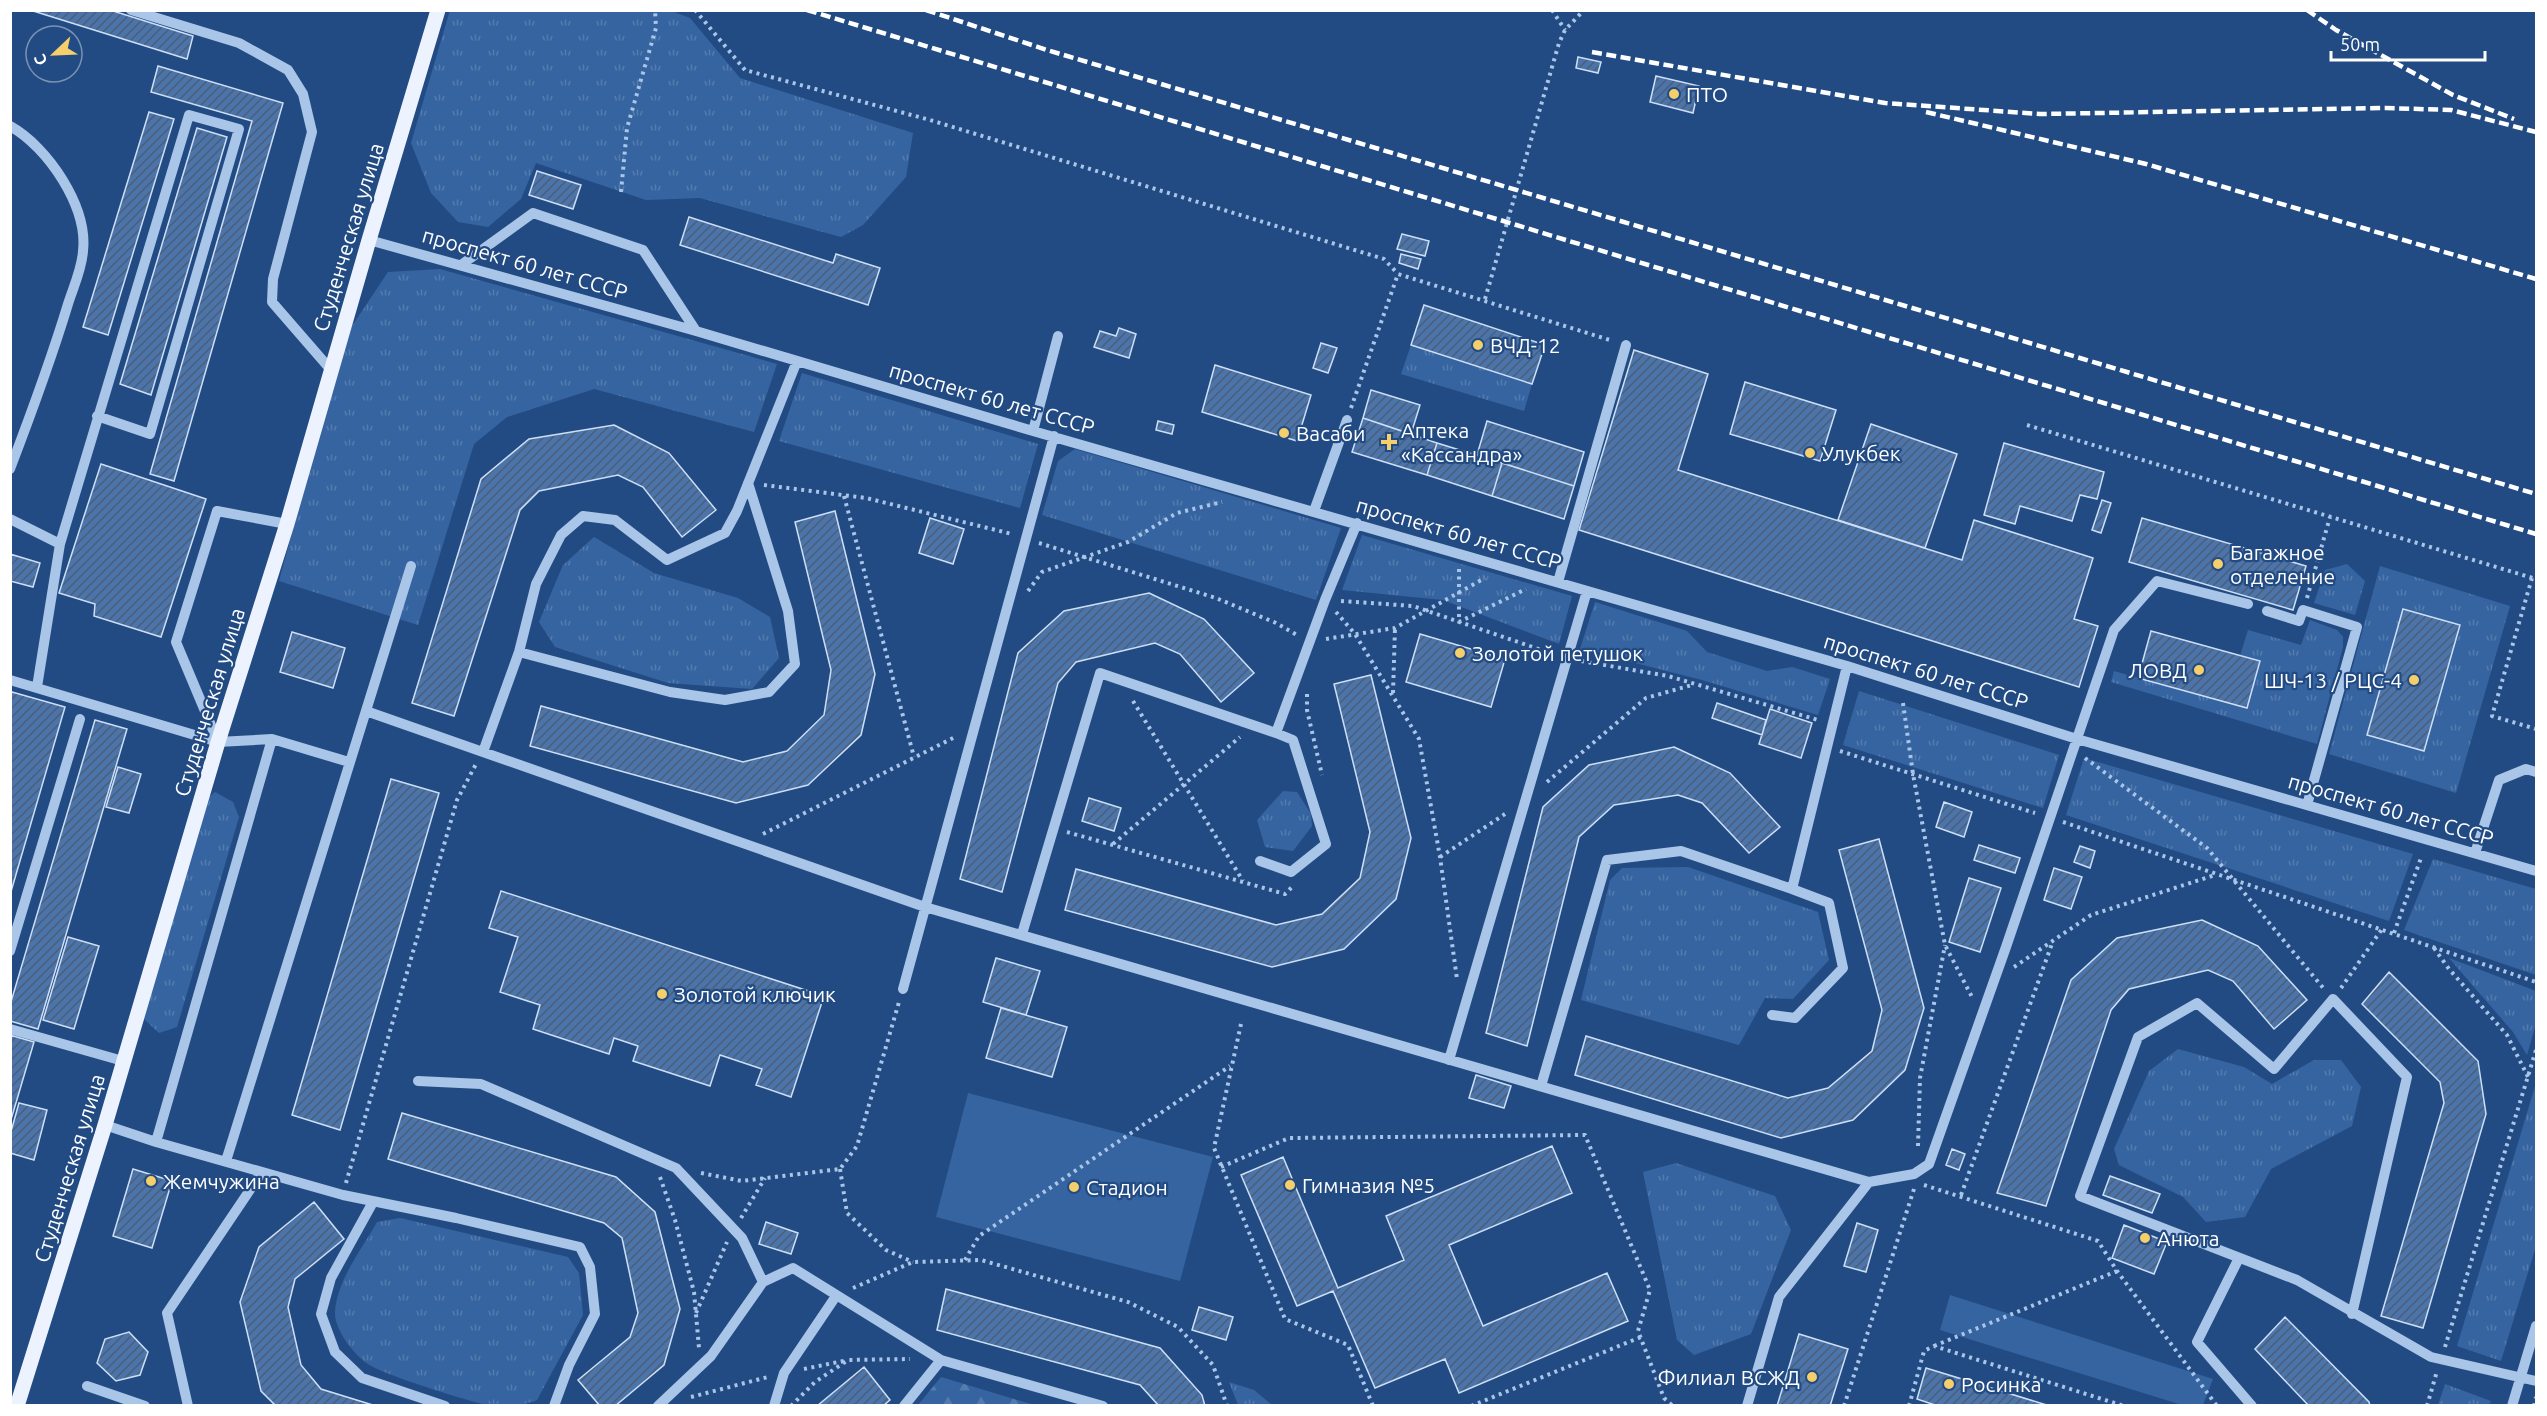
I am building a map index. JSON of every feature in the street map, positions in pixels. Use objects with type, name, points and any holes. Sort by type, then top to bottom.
[{"type":"main road","name":"Студенческая улица","points":[[17,1406],[105,1125],[218,742],[287,524],[438,10]]},
{"type":"street","points":[[131,10],[239,44],[288,70],[303,94],[312,132],[273,279],[272,302],[331,370]]},
{"type":"street","points":[[37,687],[60,544],[97,416],[189,115],[239,129],[150,434],[97,416]]},
{"type":"street","points":[[10,126],[44,153],[68,189],[80,220],[83,251],[53,354],[10,469]]},
{"type":"street","points":[[461,265],[533,213],[643,250],[696,331]]},
{"type":"street","name":"проспект 60 лет СССР","points":[[369,240],[696,331],[1033,431],[1357,523],[1847,666],[2077,739],[2536,872]]},
{"type":"street","points":[[1033,431],[1058,336]]},
{"type":"street","points":[[1558,582],[1626,345]]},
{"type":"street","points":[[483,752],[519,652],[536,584],[561,536],[584,516],[615,520],[667,560],[724,533],[737,512],[796,361]]},
{"type":"street","points":[[1314,511],[1347,420]]},
{"type":"street","points":[[903,989],[1054,436]]},
{"type":"street","points":[[519,652],[670,693],[725,700],[769,692],[795,664],[788,611],[748,483]]},
{"type":"street","points":[[218,742],[176,642],[189,598],[217,511],[287,524]]},
{"type":"street","points":[[10,519],[60,544]]},
{"type":"street","points":[[1276,733],[1325,600],[1357,523]]},
{"type":"street","points":[[226,1161],[411,566]]},
{"type":"street","points":[[366,711],[925,907],[1869,1182],[1917,1172],[1929,1164],[1982,1017],[2114,630],[2157,581],[2248,604]]},
{"type":"street","points":[[1449,1060],[1587,591]]},
{"type":"street","points":[[2267,611],[2299,621],[2303,610],[2357,627],[2307,805]]},
{"type":"street","points":[[1792,889],[1847,666]]},
{"type":"street","points":[[1023,934],[1101,673],[1293,740],[1326,844],[1291,872],[1260,861]]},
{"type":"street","points":[[10,680],[218,742],[272,739],[349,762]]},
{"type":"street","points":[[10,951],[80,719]]},
{"type":"street","points":[[156,1142],[272,739]]},
{"type":"street","points":[[2475,853],[2499,780],[2526,769],[2536,772]]},
{"type":"street","points":[[1541,1086],[1607,860],[1681,851],[1829,903],[1843,968],[1795,1018],[1772,1015]]},
{"type":"street","points":[[2352,1314],[2407,1077],[2333,999],[2274,1069],[2197,1003],[2138,1037],[2080,1196],[2297,1280],[2352,1314],[2431,1357],[2536,1382]]},
{"type":"street","points":[[10,1029],[123,1061]]},
{"type":"street","points":[[418,1081],[481,1084],[676,1168],[742,1238],[763,1282]]},
{"type":"street","points":[[105,1125],[156,1142],[343,1195],[580,1247],[590,1267],[594,1314],[569,1365],[554,1406]]},
{"type":"street","points":[[188,1406],[167,1313],[262,1172]]},
{"type":"street","points":[[1747,1406],[1779,1297],[1869,1182]]},
{"type":"street","points":[[373,1202],[331,1278],[321,1314],[335,1352],[362,1378],[445,1406]]},
{"type":"street","points":[[2239,1258],[2197,1342],[2252,1406]]},
{"type":"street","points":[[658,1406],[711,1356],[763,1282],[793,1268],[941,1360],[1103,1406]]},
{"type":"street","points":[[774,1406],[784,1373],[836,1296]]},
{"type":"street","points":[[2512,1406],[2536,1326]]},
{"type":"street","points":[[904,1406],[941,1360]]},
{"type":"street","points":[[87,1386],[145,1406]]},
{"type":"path","points":[[621,192],[627,128],[656,28],[655,10]]},
{"type":"path","points":[[696,10],[746,70],[930,120],[1384,259],[1398,274],[1485,299],[1626,345]]},
{"type":"path","points":[[1551,10],[1565,30]]},
{"type":"path","points":[[1485,299],[1565,30],[1584,10]]},
{"type":"path","points":[[1351,409],[1398,274]]},
{"type":"path","points":[[2027,425],[2534,578],[2492,716],[2536,729]]},
{"type":"path","points":[[844,496],[914,757]]},
{"type":"path","points":[[1028,591],[1042,572],[1128,542],[1177,513],[1228,501]]},
{"type":"path","points":[[2303,610],[2330,517]]},
{"type":"path","points":[[1459,562],[1459,622]]},
{"type":"path","points":[[1310,642],[1395,628],[1494,573]]},
{"type":"path","points":[[1459,622],[1534,585]]},
{"type":"path","points":[[1325,600],[1413,606],[1566,658],[1668,676],[1832,724]]},
{"type":"path","points":[[1325,600],[1355,634],[1419,739],[1440,857],[1457,981]]},
{"type":"path","points":[[1392,695],[1395,628]]},
{"type":"path","points":[[1120,680],[1244,882]]},
{"type":"path","points":[[1440,857],[1524,802],[1646,698],[1678,687],[1696,685]]},
{"type":"path","points":[[1308,687],[1307,710],[1323,778]]},
{"type":"path","points":[[1903,703],[1913,774],[1945,945],[1982,1017]]},
{"type":"path","points":[[1112,844],[1254,725]]},
{"type":"path","points":[[743,843],[973,728]]},
{"type":"path","points":[[1827,747],[2050,818],[2536,982]]},
{"type":"path","points":[[343,1195],[457,800],[483,752]]},
{"type":"path","points":[[2084,758],[2207,848],[2333,999],[2382,929]]},
{"type":"path","points":[[1054,828],[1285,894],[1294,886]]},
{"type":"path","points":[[2394,933],[2421,858]]},
{"type":"path","points":[[1994,981],[2091,915],[2217,874]]},
{"type":"path","points":[[1961,1195],[2053,941]]},
{"type":"path","points":[[1844,1406],[1916,1182],[1920,1078],[1945,945]]},
{"type":"path","points":[[2433,947],[2449,969],[2507,1035],[2528,1077]]},
{"type":"path","points":[[903,989],[857,1146],[840,1169],[847,1213],[886,1250],[914,1262]]},
{"type":"path","points":[[1241,1024],[1214,1148],[1285,1318],[1348,1345],[1373,1406]]},
{"type":"path","points":[[2427,1406],[2536,1050]]},
{"type":"path","points":[[965,1261],[979,1236],[1232,1066]]},
{"type":"path","points":[[1221,1167],[1289,1138],[1585,1135],[1650,1290],[1638,1331],[1664,1398],[1673,1406]]},
{"type":"path","points":[[653,1158],[675,1220],[694,1292],[701,1366]]},
{"type":"path","points":[[676,1168],[742,1180],[840,1169]]},
{"type":"path","points":[[836,1296],[914,1262],[981,1260],[1128,1302],[1178,1327],[1213,1365],[1227,1406]]},
{"type":"path","points":[[1909,1406],[1924,1351],[2117,1271],[2217,1406]]},
{"type":"path","points":[[1471,1406],[1641,1337]]},
{"type":"path","points":[[1934,1346],[2124,1406]]},
{"type":"path","points":[[682,1400],[784,1373],[848,1360],[941,1360]]},
{"type":"path","points":[[791,1406],[815,1382],[848,1360]]},
{"type":"path","points":[[2534,1406],[2536,1397]]},
{"type":"green space","points":[[450,10],[669,10],[690,18],[740,78],[913,133],[906,177],[863,225],[841,237],[700,198],[646,200],[536,163],[521,199],[488,227],[458,222],[431,193],[411,143]]},
{"type":"green space","points":[[440,269],[777,364],[754,432],[594,389],[507,417],[474,444],[418,625],[279,581],[346,335],[388,272]]},
{"type":"green space","points":[[1411,345],[1532,384],[1524,411],[1401,374]]},
{"type":"green space","points":[[802,373],[1038,444],[1020,508],[779,441]]},
{"type":"green space","points":[[1075,449],[1341,528],[1316,600],[1042,515],[1058,461]]},
{"type":"green space","points":[[1362,535],[1572,596],[1559,644],[1443,600],[1342,590]]},
{"type":"green space","points":[[594,537],[654,573],[738,598],[770,617],[779,658],[752,689],[668,683],[555,647],[539,622],[563,565]]},
{"type":"green space","points":[[2347,564],[2365,581],[2355,615],[2314,603],[2325,570]]},
{"type":"green space","points":[[2380,566],[2510,606],[2456,793],[2329,754]]},
{"type":"green space","points":[[1595,602],[1687,631],[1707,652],[1767,671],[1792,667],[1830,679],[1818,715],[1702,680],[1580,649]]},
{"type":"green space","points":[[2310,620],[2337,630],[2343,637],[2343,647],[2317,744],[2111,682],[2114,671],[2138,678],[2240,656],[2248,630],[2301,645]]},
{"type":"green space","points":[[1859,691],[2059,755],[2043,808],[1843,745]]},
{"type":"green space","points":[[2084,758],[2413,854],[2389,921],[2066,815]]},
{"type":"green space","points":[[1283,791],[1297,792],[1311,814],[1312,826],[1293,851],[1265,847],[1257,820]]},
{"type":"green space","points":[[215,792],[233,802],[239,817],[177,1027],[159,1033],[144,1019],[201,804]]},
{"type":"green space","points":[[2433,859],[2536,889],[2536,975],[2404,930]]},
{"type":"green space","points":[[1688,867],[1818,912],[1829,960],[1793,999],[1765,998],[1739,1045],[1581,1000],[1610,880],[1622,868]]},
{"type":"green space","points":[[2449,958],[2536,991],[2536,1024],[2527,1055],[2513,1032]]},
{"type":"green space","points":[[2178,1049],[2244,1067],[2272,1084],[2314,1060],[2341,1060],[2361,1087],[2352,1126],[2271,1169],[2245,1217],[2206,1222],[2183,1197],[2119,1165],[2114,1149],[2149,1071]]},
{"type":"green space","points":[[2536,1083],[2536,1246],[2501,1361],[2457,1346]]},
{"type":"green space","name":"Стадион","points":[[968,1093],[1213,1157],[1180,1281],[936,1217]]},
{"type":"green space","points":[[1676,1163],[1775,1196],[1791,1230],[1751,1334],[1694,1355],[1677,1340],[1643,1172]]},
{"type":"green space","points":[[400,1218],[568,1257],[579,1273],[583,1315],[537,1400],[521,1405],[493,1406],[468,1400],[376,1369],[351,1348],[341,1334],[336,1319],[335,1312],[340,1288],[377,1222]]},
{"type":"green space","points":[[1950,1295],[2213,1379],[2203,1405],[2182,1405],[1940,1330]]},
{"type":"green space","points":[[941,1377],[1034,1405],[918,1405]]},
{"type":"green space","points":[[1229,1382],[1254,1390],[1272,1405],[1238,1405]]},
{"type":"green space","points":[[2445,1384],[2491,1401],[2489,1405],[2438,1405]]},
{"type":"building","points":[[30,10],[110,10],[193,36],[187,59],[84,27],[84,24],[75,24]]},
{"type":"building","points":[[1578,57],[1601,62],[1598,73],[1576,68]]},
{"type":"building","points":[[158,66],[283,103],[174,481],[150,474],[252,121],[151,92]]},
{"type":"building","name":"ПТО","points":[[1656,76],[1699,86],[1693,113],[1650,102]]},
{"type":"building","points":[[149,112],[174,119],[108,335],[83,327]]},
{"type":"building","points":[[197,128],[227,137],[151,395],[120,384]]},
{"type":"building","points":[[537,171],[581,185],[573,209],[529,195]]},
{"type":"building","points":[[689,217],[833,263],[836,254],[880,268],[868,305],[680,245]]},
{"type":"building","points":[[1402,234],[1429,241],[1425,256],[1397,249]]},
{"type":"building","points":[[1401,254],[1421,259],[1418,269],[1399,263]]},
{"type":"building","name":"ВЧД-12","points":[[1424,305],[1545,345],[1532,384],[1411,345]]},
{"type":"building","points":[[1119,328],[1136,334],[1129,358],[1094,347],[1100,331],[1116,336]]},
{"type":"building","points":[[1321,343],[1337,348],[1328,373],[1313,368]]},
{"type":"building","points":[[1634,350],[1708,374],[1678,470],[1962,560],[1974,520],[2093,558],[2074,619],[2098,626],[2079,687],[1579,530]]},
{"type":"building","points":[[1215,365],[1311,395],[1297,441],[1202,412]]},
{"type":"building","points":[[1745,382],[1836,410],[1820,461],[1730,434]]},
{"type":"building","points":[[1371,390],[1420,405],[1411,434],[1363,418]]},
{"type":"building","points":[[1363,418],[1437,443],[1427,475],[1352,452]]},
{"type":"building","points":[[1158,421],[1174,425],[1172,434],[1156,430]]},
{"type":"building","points":[[1487,421],[1584,452],[1574,486],[1477,455]]},
{"type":"building","points":[[1871,424],[1957,454],[1925,548],[1838,520]]},
{"type":"building","points":[[614,425],[669,453],[716,510],[682,537],[643,487],[618,475],[539,491],[520,510],[454,716],[412,703],[481,479],[529,439]]},
{"type":"building","points":[[1437,443],[1502,463],[1492,496],[1427,475]]},
{"type":"building","points":[[2004,443],[2104,472],[2097,499],[2080,495],[2072,521],[2020,506],[2015,524],[1984,515]]},
{"type":"building","points":[[1502,463],[1574,486],[1564,519],[1492,496]]},
{"type":"building","points":[[101,464],[206,499],[161,637],[94,616],[95,604],[59,593]]},
{"type":"building","points":[[2102,500],[2111,503],[2101,533],[2092,530]]},
{"type":"building","points":[[835,511],[875,674],[861,735],[808,785],[736,803],[530,746],[541,706],[743,762],[787,751],[824,715],[831,670],[795,522]]},
{"type":"building","points":[[930,518],[964,529],[953,564],[919,553]]},
{"type":"building","name":"Багажное отделение","points":[[2142,518],[2306,566],[2293,610],[2129,562]]},
{"type":"building","points":[[10,554],[40,563],[33,587],[10,581]]},
{"type":"building","points":[[1149,593],[1204,619],[1254,673],[1221,702],[1180,654],[1155,643],[1076,662],[1058,683],[1002,892],[960,879],[1018,653],[1064,611]]},
{"type":"building","name":"ШЧ-13 / РЦС-4","points":[[2403,609],[2460,625],[2424,751],[2367,735]]},
{"type":"building","name":"ЛОВД","points":[[2151,631],[2260,661],[2247,708],[2138,678]]},
{"type":"building","points":[[292,632],[345,648],[333,688],[280,672]]},
{"type":"building","points":[[1420,634],[1505,659],[1491,707],[1406,682]]},
{"type":"building","points":[[1371,675],[1411,838],[1396,899],[1344,949],[1272,967],[1065,910],[1076,869],[1276,925],[1322,914],[1360,878],[1370,832],[1334,684]]},
{"type":"building","points":[[12,692],[65,707],[10,895],[10,697]]},
{"type":"building","points":[[1717,703],[1766,720],[1762,735],[1712,718]]},
{"type":"building","points":[[1770,709],[1812,723],[1801,758],[1759,744]]},
{"type":"building","points":[[95,720],[127,729],[38,1029],[10,1021],[10,1005]]},
{"type":"building","points":[[1674,747],[1730,773],[1780,827],[1749,853],[1702,803],[1678,795],[1614,805],[1579,837],[1527,1046],[1486,1033],[1543,807],[1589,765]]},
{"type":"building","points":[[118,767],[141,774],[129,813],[106,807]]},
{"type":"building","points":[[391,779],[439,793],[340,1130],[292,1115]]},
{"type":"building","points":[[1089,798],[1121,808],[1114,831],[1082,821]]},
{"type":"building","points":[[1944,802],[1972,812],[1964,837],[1936,827]]},
{"type":"building","points":[[1879,839],[1924,1008],[1905,1070],[1853,1120],[1781,1138],[1575,1075],[1586,1036],[1788,1098],[1828,1088],[1872,1051],[1882,1010],[1839,850]]},
{"type":"building","points":[[1979,845],[2020,858],[2015,873],[1974,860]]},
{"type":"building","points":[[2080,846],[2095,851],[2090,868],[2074,862]]},
{"type":"building","points":[[2054,868],[2082,877],[2071,909],[2044,900]]},
{"type":"building","points":[[1969,878],[2001,888],[1980,952],[1949,942]]},
{"type":"building","name":"Золотой ключик","points":[[501,891],[824,996],[791,1097],[756,1085],[762,1069],[720,1055],[710,1086],[633,1061],[638,1046],[614,1038],[609,1054],[533,1029],[540,1005],[500,992],[518,937],[489,928]]},
{"type":"building","points":[[2202,920],[2258,946],[2307,1000],[2274,1029],[2233,981],[2208,970],[2129,989],[2111,1010],[2046,1206],[1997,1193],[2071,980],[2117,938]]},
{"type":"building","points":[[68,937],[99,946],[74,1029],[43,1020]]},
{"type":"building","points":[[996,958],[1040,971],[1026,1015],[983,1002]]},
{"type":"building","points":[[2389,972],[2478,1061],[2486,1114],[2423,1328],[2381,1316],[2444,1103],[2440,1082],[2362,1004]]},
{"type":"building","points":[[1001,1008],[1067,1027],[1052,1077],[986,1058]]},
{"type":"building","points":[[10,1035],[34,1042],[10,1123]]},
{"type":"building","points":[[1476,1075],[1511,1086],[1504,1108],[1469,1098]]},
{"type":"building","points":[[19,1103],[47,1110],[34,1160],[10,1153],[10,1135]]},
{"type":"building","points":[[402,1113],[616,1177],[655,1212],[680,1309],[664,1365],[615,1406],[600,1406],[578,1380],[630,1337],[638,1313],[622,1238],[604,1223],[388,1159]]},
{"type":"building","points":[[1552,1146],[1572,1193],[1449,1245],[1483,1326],[1607,1273],[1628,1321],[1459,1393],[1445,1359],[1375,1388],[1333,1291],[1297,1306],[1241,1175],[1283,1157],[1338,1288],[1404,1260],[1386,1216]]},
{"type":"building","points":[[1952,1149],[1965,1154],[1959,1170],[1946,1165]]},
{"type":"building","points":[[133,1169],[172,1181],[152,1248],[113,1236]]},
{"type":"building","points":[[2110,1176],[2160,1194],[2152,1213],[2103,1195]]},
{"type":"building","points":[[314,1202],[344,1239],[295,1279],[288,1307],[301,1365],[321,1389],[376,1406],[276,1406],[261,1391],[240,1302],[259,1247]]},
{"type":"building","points":[[766,1222],[798,1233],[791,1254],[759,1244]]},
{"type":"building","points":[[1857,1223],[1878,1230],[1866,1272],[1844,1266]]},
{"type":"building","points":[[2124,1225],[2167,1242],[2154,1274],[2112,1258]]},
{"type":"building","points":[[946,1289],[1160,1348],[1202,1395],[1205,1406],[1159,1406],[1140,1385],[937,1330]]},
{"type":"building","points":[[1199,1307],[1233,1317],[1226,1340],[1192,1330]]},
{"type":"building","points":[[2285,1317],[2369,1402],[2370,1406],[2309,1406],[2255,1349]]},
{"type":"building","points":[[129,1332],[148,1352],[140,1375],[116,1381],[97,1363],[105,1339]]},
{"type":"building","name":"Филиал ВСЖД","points":[[1799,1334],[1848,1349],[1830,1406],[1777,1406]]},
{"type":"building","points":[[864,1367],[890,1400],[883,1406],[817,1406]]},
{"type":"building","name":"Росинка","points":[[1926,1368],[2050,1406],[1938,1406],[1917,1399]]},
{"type":"railway","points":[[807,10],[2536,534]]},
{"type":"railway","points":[[926,10],[1047,50],[2536,494]]},
{"type":"railway","points":[[2307,10],[2336,30],[2453,95],[2514,119]]},
{"type":"railway","points":[[1592,52],[1885,103],[2040,114],[2386,108],[2451,110],[2536,132]]},
{"type":"railway","points":[[1926,112],[2146,164],[2536,279]]},
{"type":"place","name":"ПТО","points":[[1674,94]]},
{"type":"place","name":"ВЧД-12","points":[[1478,345]]},
{"type":"place","name":"Васаби","points":[[1284,433]]},
{"type":"place","name":"Аптека «Кассандра»","points":[[1389,442]]},
{"type":"place","name":"Улукбек","points":[[1810,453]]},
{"type":"place","name":"Багажное отделение","points":[[2218,564]]},
{"type":"place","name":"Золотой петушок","points":[[1460,653]]},
{"type":"place","name":"ЛОВД","points":[[2199,670]]},
{"type":"place","name":"ШЧ-13 / РЦС-4","points":[[2414,680]]},
{"type":"place","name":"Золотой ключик","points":[[662,994]]},
{"type":"place","name":"Жемчужина","points":[[151,1181]]},
{"type":"place","name":"Гимназия №5","points":[[1290,1185]]},
{"type":"place","name":"Стадион","points":[[1074,1187]]},
{"type":"place","name":"Анюта","points":[[2145,1238]]},
{"type":"place","name":"Филиал ВСЖД","points":[[1812,1377]]},
{"type":"place","name":"Росинка","points":[[1949,1384]]}]
